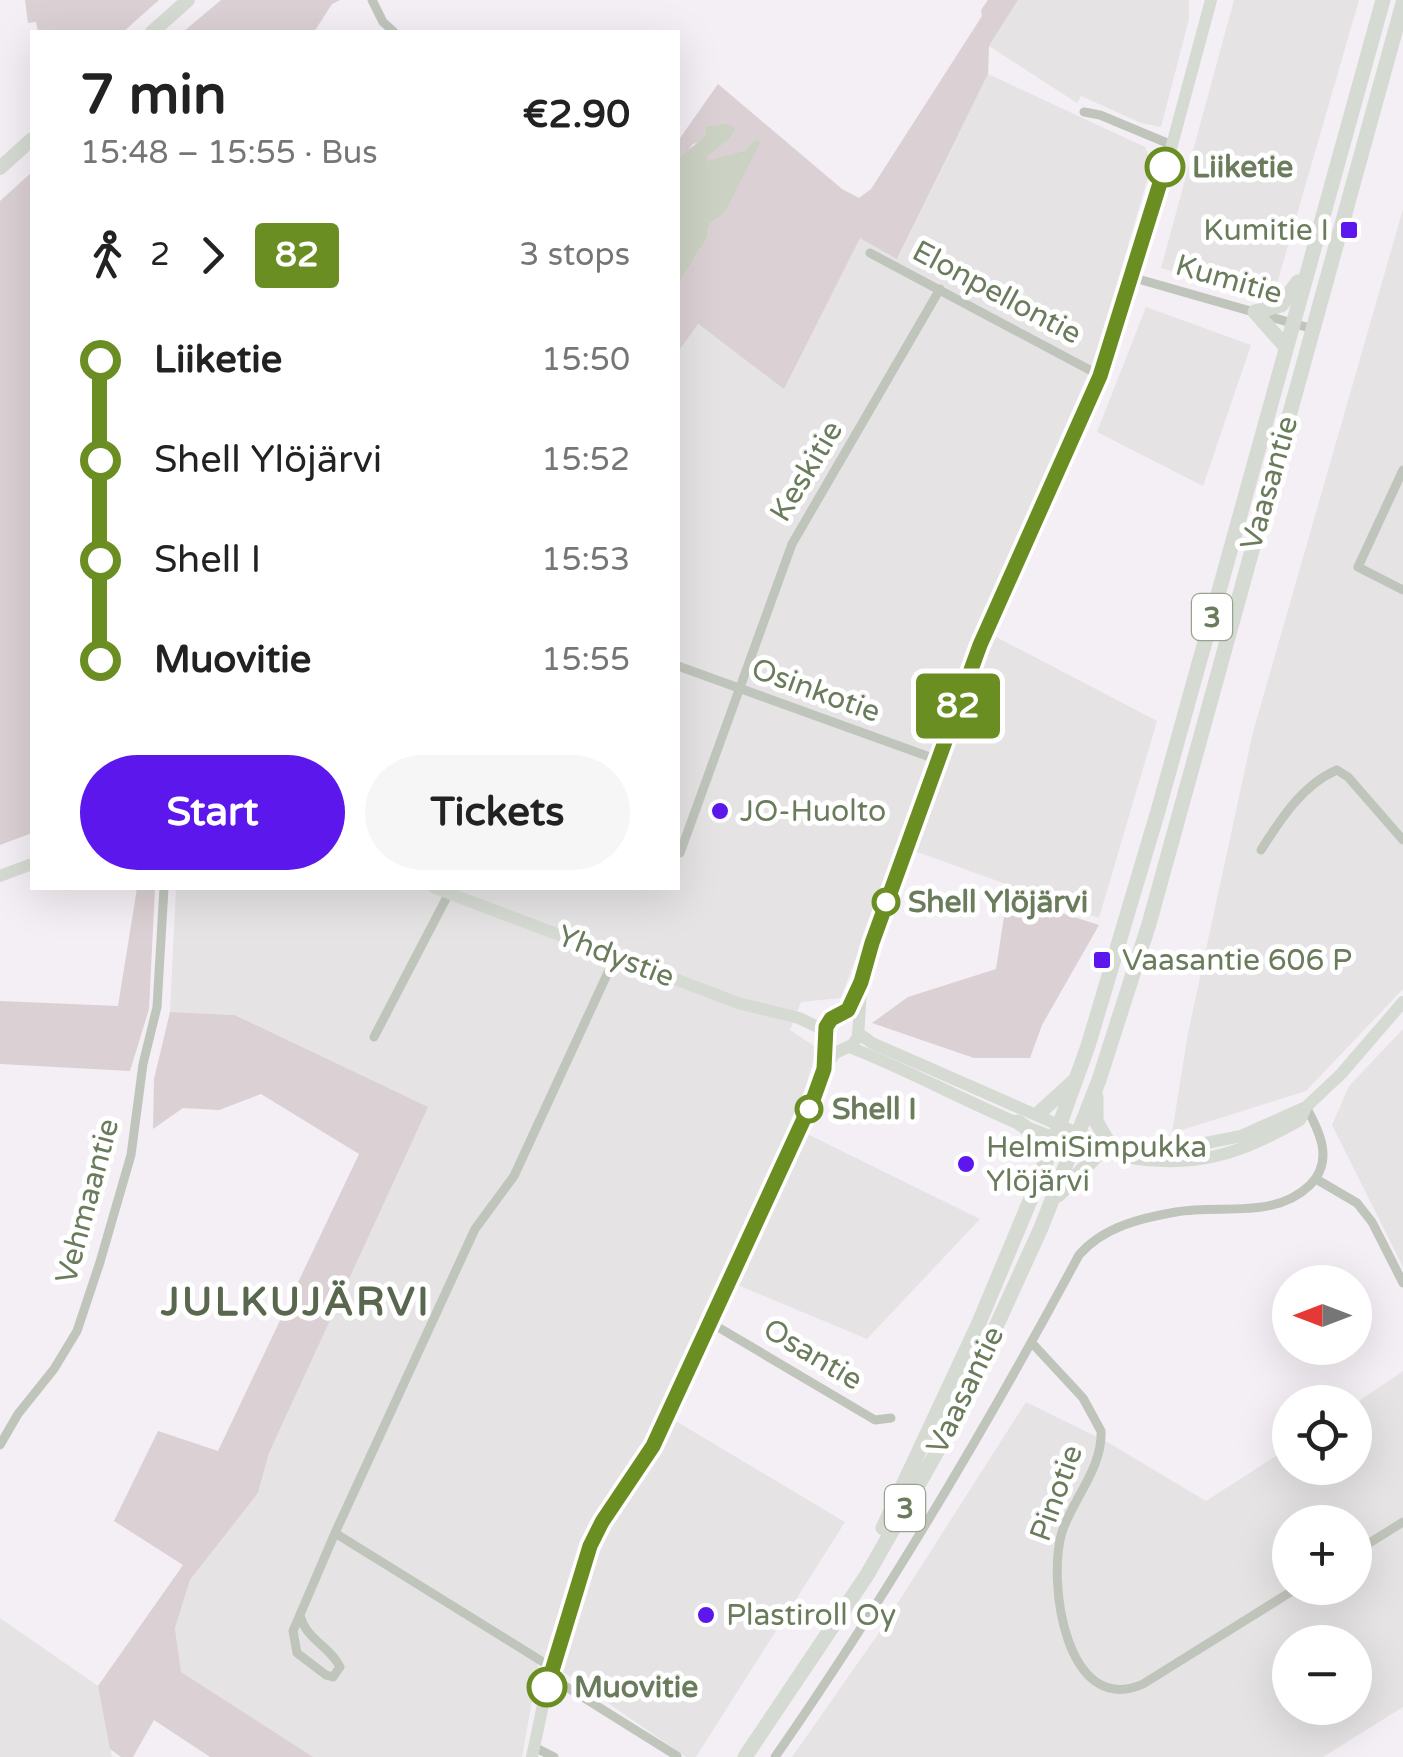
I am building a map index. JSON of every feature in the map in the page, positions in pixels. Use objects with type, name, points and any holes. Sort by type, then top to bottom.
[{"type":"highway","name":"Vaasantie","points":[[833,1625],[923,1448],[1045,1165],[1079,1075],[1158,811],[1383,0]]},
{"type":"highway","name":"Vaasantie","points":[[745,1757],[868,1575],[947,1434],[1050,1206],[1098,1080],[1149,924],[1403,3]]},
{"type":"highway","points":[[1255,312],[1272,310],[1289,297],[1311,251]]},
{"type":"highway","points":[[1255,312],[1286,347]]},
{"type":"highway","points":[[1038,1114],[1055,1102],[1079,1075]]},
{"type":"highway","points":[[1050,1206],[1104,1148],[1096,1121],[1098,1080]]},
{"type":"highway","points":[[1018,1122],[1039,1137],[1045,1165]]},
{"type":"main road","points":[[154,30],[188,0]]},
{"type":"main road","points":[[1200,0],[1202,23]]},
{"type":"main road","points":[[824,1069],[858,1030],[861,982],[872,943],[938,760],[996,606],[1100,376],[1172,145],[1210,0]]},
{"type":"main road","points":[[0,168],[30,141]]},
{"type":"main road","points":[[0,876],[30,865]]},
{"type":"main road","name":"Yhdystie","points":[[442,890],[738,1003],[799,1018],[840,1016]]},
{"type":"main road","points":[[533,1752],[550,1671],[590,1546],[653,1446],[814,1097],[824,1069],[828,1023],[840,1016],[861,982]]},
{"type":"main road","points":[[840,1016],[851,1018],[872,1043],[1038,1114],[1075,1138],[1104,1148],[1176,1149],[1224,1141],[1306,1106],[1341,1074],[1403,1002]]},
{"type":"main road","name":"Yhdystie","points":[[799,1018],[826,1035]]},
{"type":"main road","points":[[826,1035],[845,1048],[1018,1122],[1059,1130]]},
{"type":"street","points":[[372,0],[392,30]]},
{"type":"street","points":[[1084,112],[1172,145]]},
{"type":"street","name":"Elonpellontie","points":[[870,253],[1100,376]]},
{"type":"street","name":"Kumitie","points":[[1131,277],[1312,329]]},
{"type":"street","name":"Keskitie","points":[[680,853],[792,544],[940,289]]},
{"type":"street","points":[[1403,470],[1358,567],[1403,590]]},
{"type":"street","name":"Osinkotie","points":[[680,667],[938,760]]},
{"type":"street","points":[[1260,850],[1304,793],[1337,770],[1348,777],[1403,840]]},
{"type":"street","name":"Vehmaantie","points":[[0,1445],[77,1331],[100,1262],[131,1155],[143,1064],[157,1007],[164,890]]},
{"type":"street","points":[[374,1037],[442,890]]},
{"type":"street","points":[[300,1615],[310,1636],[337,1659],[340,1667],[333,1677],[298,1653],[293,1631],[335,1532],[475,1229],[514,1176],[616,955]]},
{"type":"street","points":[[775,1757],[918,1540],[1078,1255],[1106,1232],[1180,1211],[1281,1204],[1295,1198],[1316,1179],[1324,1156],[1306,1106]]},
{"type":"street","points":[[1316,1179],[1357,1203],[1372,1222],[1403,1284]]},
{"type":"street","name":"Osantie","points":[[711,1323],[875,1420],[891,1418]]},
{"type":"street","name":"Pinotie","points":[[1032,1343],[1083,1398],[1102,1431],[1094,1464],[1062,1534],[1056,1568],[1069,1643],[1087,1673],[1098,1684],[1114,1691],[1143,1684],[1272,1604]]},
{"type":"street","points":[[1372,1541],[1403,1522]]},
{"type":"street","points":[[335,1532],[677,1756]]},
{"type":"street","points":[[533,1752],[554,1757]]},
{"type":"shaded area","points":[[25,0],[159,0],[125,30],[38,30],[36,22],[28,23]]},
{"type":"shaded area","points":[[221,0],[340,0],[332,4],[315,30],[185,30]]},
{"type":"shaded area","points":[[988,0],[1018,0],[989,46],[988,74],[897,259],[860,238],[784,389],[698,324],[680,349],[680,282],[707,238],[710,224],[724,214],[746,150],[708,162],[706,156],[730,139],[706,128],[707,135],[693,144],[680,160],[680,138],[718,84],[842,189],[859,198],[871,189],[982,16],[981,10]]},
{"type":"shaded area","points":[[1018,0],[1189,0],[1189,19],[1161,127],[1141,123],[1081,96],[1077,103],[989,46]]},
{"type":"shaded area","points":[[1234,0],[1359,0],[1272,301],[1161,268]]},
{"type":"shaded area","points":[[988,74],[1145,147],[1152,163],[1096,356],[977,627],[1157,721],[1099,918],[898,845],[841,998],[801,1002],[790,1030],[817,1048],[789,1125],[980,1219],[867,1339],[721,1278],[659,1411],[845,1522],[696,1757],[686,1757],[540,1656],[522,1757],[307,1757],[181,1672],[175,1628],[190,1580],[258,1493],[269,1453],[427,1107],[236,1015],[170,1012],[176,890],[680,890],[680,349],[697,324],[784,388],[860,237],[898,258]]},
{"type":"shaded area","points":[[727,123],[735,129],[730,139],[707,156],[708,161],[746,150],[755,140],[761,141],[724,214],[710,224],[707,238],[680,282],[680,160],[706,135],[706,127]]},
{"type":"shaded area","points":[[30,174],[30,834],[0,845],[0,201]]},
{"type":"shaded area","points":[[1403,209],[1403,989],[1306,1091],[1172,1133],[1188,1033],[1253,732]]},
{"type":"shaded area","points":[[1146,307],[1251,345],[1203,486],[1097,432]]},
{"type":"shaded area","points":[[137,890],[155,890],[149,1009],[130,1071],[0,1064],[0,1001],[118,1006]]},
{"type":"shaded area","points":[[1028,902],[1099,925],[1042,1025],[1030,1058],[974,1058],[872,1023],[908,997],[996,969],[1005,910]]},
{"type":"shaded area","points":[[170,1012],[235,1015],[428,1107],[269,1453],[258,1493],[190,1580],[175,1628],[181,1672],[313,1757],[210,1757],[154,1720],[133,1757],[121,1757],[110,1749],[98,1686],[183,1565],[114,1521],[158,1431],[218,1451],[359,1154],[261,1094],[219,1110],[183,1108],[153,1129],[154,1079]]},
{"type":"shaded area","points":[[1403,1029],[1403,1267],[1332,1125],[1349,1086]]},
{"type":"shaded area","points":[[1403,1371],[1403,1707],[1323,1757],[792,1757],[876,1637],[1026,1402],[1109,1443],[1206,1501],[1272,1459],[1272,1485],[1372,1485],[1372,1392]]},
{"type":"shaded area","points":[[0,1618],[98,1686],[112,1757],[0,1757]]},
{"type":"bus line","name":"82","points":[[547,1687],[590,1546],[653,1446],[814,1097],[824,1069],[826,1027],[831,1019],[848,1010],[861,982],[980,645],[1100,376],[1165,167]]},
{"type":"place","name":"Liiketie","points":[[1165,167]]},
{"type":"place","name":"Kumitie I","points":[[1349,230]]},
{"type":"place","name":"JO-Huolto","points":[[720,811]]},
{"type":"place","name":"Shell Ylöjärvi","points":[[886,902]]},
{"type":"place","name":"Vaasantie 606 P","points":[[1102,960]]},
{"type":"place","name":"Shell I","points":[[809,1109]]},
{"type":"place","name":"HelmiSimpukka Ylöjärvi","points":[[966,1164]]},
{"type":"place","name":"Plastiroll Oy","points":[[706,1615]]},
{"type":"place","name":"Muovitie","points":[[547,1687]]},
{"type":"district","name":"JULKUJÄRVI","points":[[296,1301]]}]
